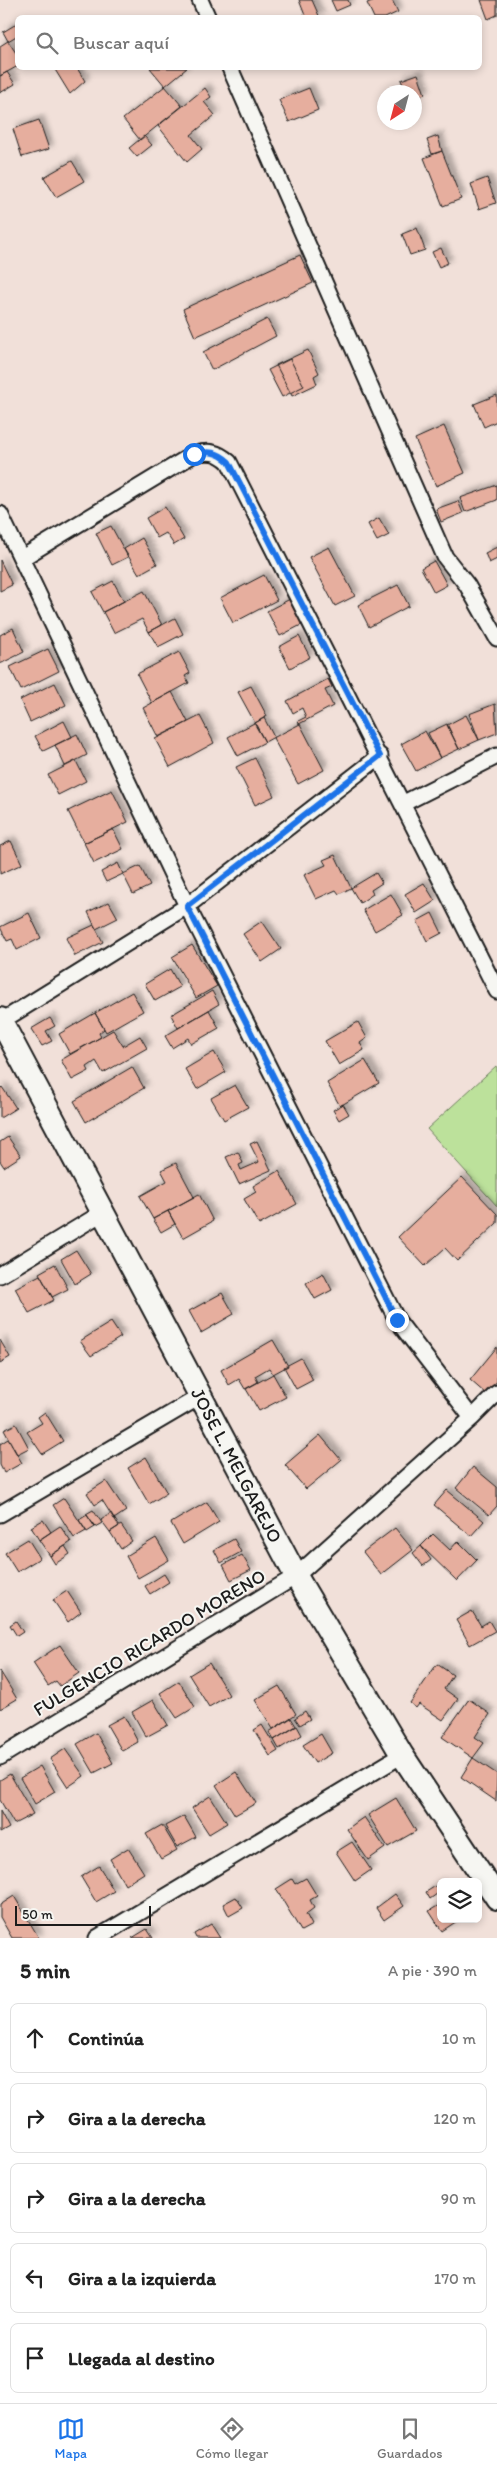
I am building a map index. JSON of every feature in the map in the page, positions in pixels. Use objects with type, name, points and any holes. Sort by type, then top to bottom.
[{"type":"street","points":[[200,0],[207,15]]},
{"type":"street","points":[[231,70],[445,556],[467,585],[497,638]]},
{"type":"street","points":[[22,558],[194,454],[211,451],[229,462],[404,803],[497,991]]},
{"type":"street","points":[[0,514],[187,906],[397,1320],[472,1418]]},
{"type":"street","points":[[0,1020],[187,906],[380,756]]},
{"type":"street","points":[[404,803],[497,756]]},
{"type":"street","name":"JOSE L. MELGAREJO","points":[[0,1020],[296,1576],[402,1755],[497,1898]]},
{"type":"street","points":[[0,1275],[102,1213]]},
{"type":"street","name":"FULGENCIO RICARDO MORENO","points":[[0,1757],[296,1576],[472,1418],[497,1393]]},
{"type":"street","points":[[0,1514],[201,1396]]},
{"type":"street","points":[[97,1938],[402,1755]]},
{"type":"green space","points":[[496,1066],[497,1068],[497,1206],[427,1129]]},
{"type":"building","points":[[299,0],[312,0],[319,15],[305,15]]},
{"type":"building","points":[[331,0],[348,0],[350,5],[336,11]]},
{"type":"building","points":[[375,0],[392,0],[398,12],[392,15],[373,15],[367,3]]},
{"type":"building","points":[[481,0],[497,0],[497,15],[488,19]]},
{"type":"building","points":[[15,25],[15,37],[8,41],[3,32]]},
{"type":"building","points":[[8,41],[15,52],[15,68],[0,76],[0,46]]},
{"type":"building","points":[[55,70],[78,70],[85,81],[70,94]]},
{"type":"building","points":[[152,70],[185,70],[165,86]]},
{"type":"building","points":[[7,72],[15,84],[0,93],[0,76]]},
{"type":"building","points":[[418,74],[422,85],[403,85],[401,80]]},
{"type":"building","points":[[165,86],[182,106],[140,140],[123,119]]},
{"type":"building","points":[[205,88],[211,97],[204,102],[215,115],[191,135],[202,149],[187,162],[158,126]]},
{"type":"building","points":[[309,88],[318,110],[289,122],[279,100]]},
{"type":"building","points":[[39,120],[49,149],[22,157],[13,129]]},
{"type":"building","points":[[144,136],[152,145],[137,157],[129,148]]},
{"type":"building","points":[[438,136],[442,151],[432,154],[427,140]]},
{"type":"building","points":[[442,151],[461,199],[443,206],[424,158]]},
{"type":"building","points":[[72,161],[84,181],[56,197],[44,177]]},
{"type":"building","points":[[487,178],[496,203],[479,209],[471,184]]},
{"type":"building","points":[[417,228],[425,250],[410,255],[402,234]]},
{"type":"building","points":[[441,248],[448,263],[439,267],[432,252]]},
{"type":"building","points":[[300,255],[313,283],[195,337],[183,309]]},
{"type":"building","points":[[267,319],[276,336],[212,370],[203,352]]},
{"type":"building","points":[[308,350],[319,373],[314,376],[317,384],[292,396],[276,365]]},
{"type":"building","points":[[290,359],[304,386],[282,397],[268,370]]},
{"type":"building","points":[[497,395],[497,421],[484,427],[474,404]]},
{"type":"building","points":[[444,426],[465,473],[436,486],[415,439]]},
{"type":"building","points":[[497,485],[497,500],[465,512],[460,498]]},
{"type":"building","points":[[458,501],[463,513],[441,522],[436,509]]},
{"type":"building","points":[[165,507],[184,539],[174,545],[166,533],[157,538],[146,518]]},
{"type":"building","points":[[379,518],[389,535],[377,541],[368,524]]},
{"type":"building","points":[[111,526],[128,557],[112,565],[96,533]]},
{"type":"building","points":[[142,538],[157,564],[139,574],[124,549]]},
{"type":"building","points":[[329,547],[355,596],[335,606],[309,557]]},
{"type":"building","points":[[497,547],[497,559],[489,563],[485,553]]},
{"type":"building","points":[[0,560],[12,585],[0,591]]},
{"type":"building","points":[[434,561],[447,585],[434,592],[421,568]]},
{"type":"building","points":[[264,575],[277,600],[233,623],[220,598]]},
{"type":"building","points":[[113,581],[124,601],[103,612],[92,592]]},
{"type":"building","points":[[398,585],[409,606],[369,627],[358,605]]},
{"type":"building","points":[[144,591],[162,625],[149,632],[142,619],[114,633],[103,612]]},
{"type":"building","points":[[290,599],[303,624],[280,636],[267,611]]},
{"type":"building","points":[[175,618],[183,634],[158,647],[149,632]]},
{"type":"building","points":[[13,628],[24,652],[0,664],[0,635]]},
{"type":"building","points":[[299,636],[310,657],[290,668],[279,647]]},
{"type":"building","points":[[48,649],[59,671],[21,690],[10,667]]},
{"type":"building","points":[[179,652],[190,673],[185,676],[189,683],[152,703],[137,674]]},
{"type":"building","points":[[328,679],[332,687],[325,690],[333,706],[299,724],[298,721],[306,717],[302,708],[293,713],[287,701]]},
{"type":"building","points":[[55,683],[66,705],[30,722],[20,700]]},
{"type":"building","points":[[251,686],[267,716],[255,723],[238,692]]},
{"type":"building","points":[[172,692],[188,722],[158,737],[143,708]]},
{"type":"building","points":[[495,704],[497,733],[479,740],[469,714]]},
{"type":"building","points":[[466,715],[479,740],[459,749],[447,725]]},
{"type":"building","points":[[200,716],[214,743],[170,767],[155,739]]},
{"type":"building","points":[[264,718],[274,737],[265,742],[255,723]]},
{"type":"building","points":[[64,721],[72,737],[43,751],[35,736]]},
{"type":"building","points":[[254,723],[265,742],[238,756],[228,737]]},
{"type":"building","points":[[300,724],[324,770],[298,784],[273,738]]},
{"type":"building","points":[[447,724],[459,749],[440,758],[428,733]]},
{"type":"building","points":[[425,731],[440,758],[416,771],[401,744]]},
{"type":"building","points":[[77,734],[87,755],[65,766],[55,745]]},
{"type":"building","points":[[255,758],[274,796],[255,805],[236,767]]},
{"type":"building","points":[[76,761],[86,781],[58,795],[48,775]]},
{"type":"building","points":[[112,790],[128,822],[84,843],[68,811]]},
{"type":"building","points":[[113,829],[123,849],[94,863],[84,843]]},
{"type":"building","points":[[11,841],[22,864],[0,874],[0,846]]},
{"type":"building","points":[[335,855],[351,888],[339,894],[336,890],[316,899],[304,875],[326,865],[323,860]]},
{"type":"building","points":[[118,863],[123,874],[106,882],[101,872]]},
{"type":"building","points":[[140,866],[150,886],[133,894],[123,874]]},
{"type":"building","points":[[376,873],[382,883],[371,890],[373,894],[360,903],[351,888]]},
{"type":"building","points":[[424,883],[435,901],[416,913],[405,894]]},
{"type":"building","points":[[391,894],[403,915],[375,931],[363,910]]},
{"type":"building","points":[[109,902],[118,918],[96,929],[88,912]]},
{"type":"building","points":[[29,913],[41,938],[17,950],[12,939],[7,941],[0,927]]},
{"type":"building","points":[[432,913],[442,933],[427,941],[417,921]]},
{"type":"building","points":[[262,921],[281,949],[262,962],[243,934]]},
{"type":"building","points":[[94,925],[103,942],[75,956],[66,938]]},
{"type":"building","points":[[192,945],[217,986],[196,998],[172,957]]},
{"type":"building","points":[[170,969],[180,987],[155,1001],[145,984]]},
{"type":"building","points":[[212,991],[219,1004],[178,1028],[171,1015]]},
{"type":"building","points":[[132,992],[143,1011],[106,1032],[95,1013]]},
{"type":"building","points":[[209,1010],[219,1028],[191,1044],[188,1038],[172,1048],[165,1036]]},
{"type":"building","points":[[95,1013],[104,1029],[99,1033],[101,1037],[70,1054],[59,1034]]},
{"type":"building","points":[[50,1018],[55,1026],[46,1031],[52,1041],[42,1046],[31,1029]]},
{"type":"building","points":[[358,1022],[367,1038],[360,1043],[364,1050],[339,1065],[325,1041]]},
{"type":"building","points":[[113,1030],[123,1046],[140,1036],[147,1048],[103,1073],[96,1061],[87,1067],[89,1071],[72,1080],[61,1060]]},
{"type":"building","points":[[214,1052],[226,1072],[197,1089],[185,1069]]},
{"type":"building","points":[[365,1060],[379,1083],[340,1106],[327,1083]]},
{"type":"building","points":[[132,1067],[144,1088],[86,1122],[74,1101]]},
{"type":"building","points":[[235,1085],[248,1107],[224,1120],[211,1098]]},
{"type":"building","points":[[2,1087],[16,1108],[0,1118],[0,1089]]},
{"type":"building","points":[[343,1104],[349,1114],[339,1120],[333,1110]]},
{"type":"building","points":[[8,1137],[21,1156],[4,1167],[0,1161],[0,1142]]},
{"type":"building","points":[[257,1141],[271,1170],[239,1184],[226,1157],[238,1152],[243,1163],[239,1165],[241,1170],[259,1162],[250,1144]]},
{"type":"building","points":[[176,1163],[194,1197],[153,1219],[140,1196],[167,1181],[161,1170]]},
{"type":"building","points":[[279,1171],[297,1204],[259,1225],[244,1199],[256,1192],[253,1186]]},
{"type":"building","points":[[462,1177],[497,1214],[497,1223],[457,1261],[445,1248],[425,1266],[398,1237]]},
{"type":"building","points":[[199,1194],[213,1221],[183,1238],[168,1211]]},
{"type":"building","points":[[168,1211],[175,1224],[161,1232],[153,1219]]},
{"type":"building","points":[[76,1250],[91,1274],[75,1284],[61,1259]]},
{"type":"building","points":[[55,1264],[68,1289],[52,1297],[39,1273]]},
{"type":"building","points":[[323,1273],[332,1290],[315,1299],[306,1283]]},
{"type":"building","points":[[40,1275],[54,1300],[29,1313],[15,1288]]},
{"type":"building","points":[[222,1293],[234,1314],[201,1333],[189,1311]]},
{"type":"building","points":[[111,1322],[121,1337],[91,1356],[80,1341]]},
{"type":"building","points":[[0,1340],[10,1357],[0,1363]]},
{"type":"building","points":[[273,1340],[288,1366],[273,1374],[269,1368],[255,1376],[258,1382],[245,1389],[239,1379],[229,1385],[221,1370]]},
{"type":"building","points":[[497,1347],[497,1381],[486,1394],[470,1380]]},
{"type":"building","points":[[301,1358],[313,1380],[296,1389],[284,1367]]},
{"type":"building","points":[[273,1374],[286,1397],[259,1411],[246,1389]]},
{"type":"building","points":[[45,1412],[63,1441],[42,1454],[27,1432],[42,1423],[38,1417]]},
{"type":"building","points":[[16,1424],[29,1448],[17,1454],[4,1430]]},
{"type":"building","points":[[320,1435],[341,1460],[306,1489],[285,1465]]},
{"type":"building","points":[[8,1439],[22,1463],[4,1473],[0,1465],[0,1444]]},
{"type":"building","points":[[146,1457],[167,1493],[149,1504],[128,1468]]},
{"type":"building","points":[[473,1467],[497,1487],[497,1506],[489,1515],[456,1488]]},
{"type":"building","points":[[106,1481],[126,1511],[114,1519],[102,1500],[95,1505],[87,1493]]},
{"type":"building","points":[[447,1490],[484,1521],[471,1536],[434,1505]]},
{"type":"building","points":[[64,1498],[86,1531],[74,1538],[53,1505]]},
{"type":"building","points":[[207,1502],[219,1522],[183,1544],[171,1523]]},
{"type":"building","points":[[93,1510],[102,1523],[95,1527],[86,1514]]},
{"type":"building","points":[[111,1513],[119,1526],[110,1532],[101,1520]]},
{"type":"building","points":[[87,1515],[95,1527],[87,1532],[79,1520]]},
{"type":"building","points":[[43,1520],[51,1532],[39,1540],[31,1527]]},
{"type":"building","points":[[121,1525],[132,1541],[121,1549],[110,1532]]},
{"type":"building","points":[[60,1526],[71,1542],[50,1556],[39,1540]]},
{"type":"building","points":[[395,1528],[413,1550],[381,1575],[363,1552]]},
{"type":"building","points":[[433,1534],[450,1550],[458,1541],[477,1560],[457,1581],[421,1546]]},
{"type":"building","points":[[156,1538],[169,1560],[138,1578],[126,1556]]},
{"type":"building","points":[[28,1539],[40,1558],[17,1572],[5,1553]]},
{"type":"building","points":[[234,1539],[241,1552],[221,1563],[214,1550]]},
{"type":"building","points":[[65,1546],[70,1554],[55,1564],[50,1556]]},
{"type":"building","points":[[421,1546],[431,1560],[423,1566],[413,1553]]},
{"type":"building","points":[[242,1555],[251,1570],[231,1580],[223,1565]]},
{"type":"building","points":[[164,1574],[169,1582],[150,1594],[145,1586]]},
{"type":"building","points":[[67,1591],[81,1612],[68,1622],[53,1600]]},
{"type":"building","points":[[472,1611],[481,1626],[489,1621],[495,1631],[470,1645],[456,1620]]},
{"type":"building","points":[[16,1621],[23,1632],[17,1636],[10,1625]]},
{"type":"building","points":[[60,1645],[79,1673],[60,1686],[56,1681],[48,1686],[33,1663]]},
{"type":"building","points":[[209,1663],[229,1695],[209,1707],[189,1675]]},
{"type":"building","points":[[437,1664],[453,1675],[444,1689],[458,1699],[443,1720],[419,1704],[416,1708],[410,1703]]},
{"type":"building","points":[[0,1671],[17,1699],[0,1709]]},
{"type":"building","points":[[179,1681],[195,1707],[177,1718],[160,1693]]},
{"type":"building","points":[[279,1686],[296,1714],[273,1729],[255,1700]]},
{"type":"building","points":[[469,1699],[490,1714],[475,1737],[484,1743],[473,1758],[442,1737]]},
{"type":"building","points":[[153,1700],[168,1725],[146,1737],[132,1712]]},
{"type":"building","points":[[305,1711],[310,1719],[300,1725],[295,1718]]},
{"type":"building","points":[[124,1716],[138,1742],[122,1751],[107,1725]]},
{"type":"building","points":[[291,1718],[296,1726],[274,1740],[269,1732]]},
{"type":"building","points":[[262,1725],[278,1751],[270,1756],[254,1730]]},
{"type":"building","points":[[297,1726],[302,1735],[279,1749],[274,1740]]},
{"type":"building","points":[[96,1733],[113,1763],[94,1773],[77,1744]]},
{"type":"building","points":[[321,1734],[332,1753],[315,1763],[303,1745]]},
{"type":"building","points":[[65,1749],[84,1776],[68,1787],[50,1759]]},
{"type":"building","points":[[473,1758],[497,1774],[496,1801],[461,1777]]},
{"type":"building","points":[[40,1766],[55,1792],[35,1804],[20,1778]]},
{"type":"building","points":[[236,1772],[256,1803],[235,1815],[216,1785]]},
{"type":"building","points":[[10,1774],[33,1814],[14,1824],[0,1800],[0,1780]]},
{"type":"building","points":[[210,1796],[227,1823],[209,1834],[192,1808]]},
{"type":"building","points":[[396,1798],[416,1831],[388,1847],[368,1815]]},
{"type":"building","points":[[0,1811],[9,1828],[0,1833]]},
{"type":"building","points":[[184,1816],[196,1837],[177,1847],[165,1826]]},
{"type":"building","points":[[364,1817],[385,1848],[368,1860],[347,1829]]},
{"type":"building","points":[[162,1825],[177,1850],[161,1859],[146,1834]]},
{"type":"building","points":[[352,1842],[371,1870],[355,1881],[336,1852]]},
{"type":"building","points":[[128,1848],[144,1873],[125,1885],[110,1859]]},
{"type":"building","points":[[99,1866],[114,1891],[96,1902],[81,1877]]},
{"type":"building","points":[[306,1878],[317,1896],[310,1900],[314,1908],[306,1914],[312,1925],[301,1931],[276,1889],[292,1879],[295,1884]]},
{"type":"building","points":[[437,1885],[437,1894],[430,1899],[426,1892]]},
{"type":"building","points":[[395,1894],[404,1906],[384,1920],[376,1908]]},
{"type":"building","points":[[14,1896],[39,1938],[12,1938],[0,1917],[0,1905]]},
{"type":"building","points":[[236,1897],[243,1908],[229,1916],[223,1904]]},
{"type":"building","points":[[437,1906],[437,1923],[454,1923],[442,1931],[429,1911]]},
{"type":"building","points":[[211,1924],[220,1938],[196,1938],[194,1934]]},
{"type":"building","points":[[147,1929],[153,1938],[132,1938]]},
{"type":"route","points":[[194,454],[211,451],[229,462],[380,756],[187,906],[397,1320]]}]
